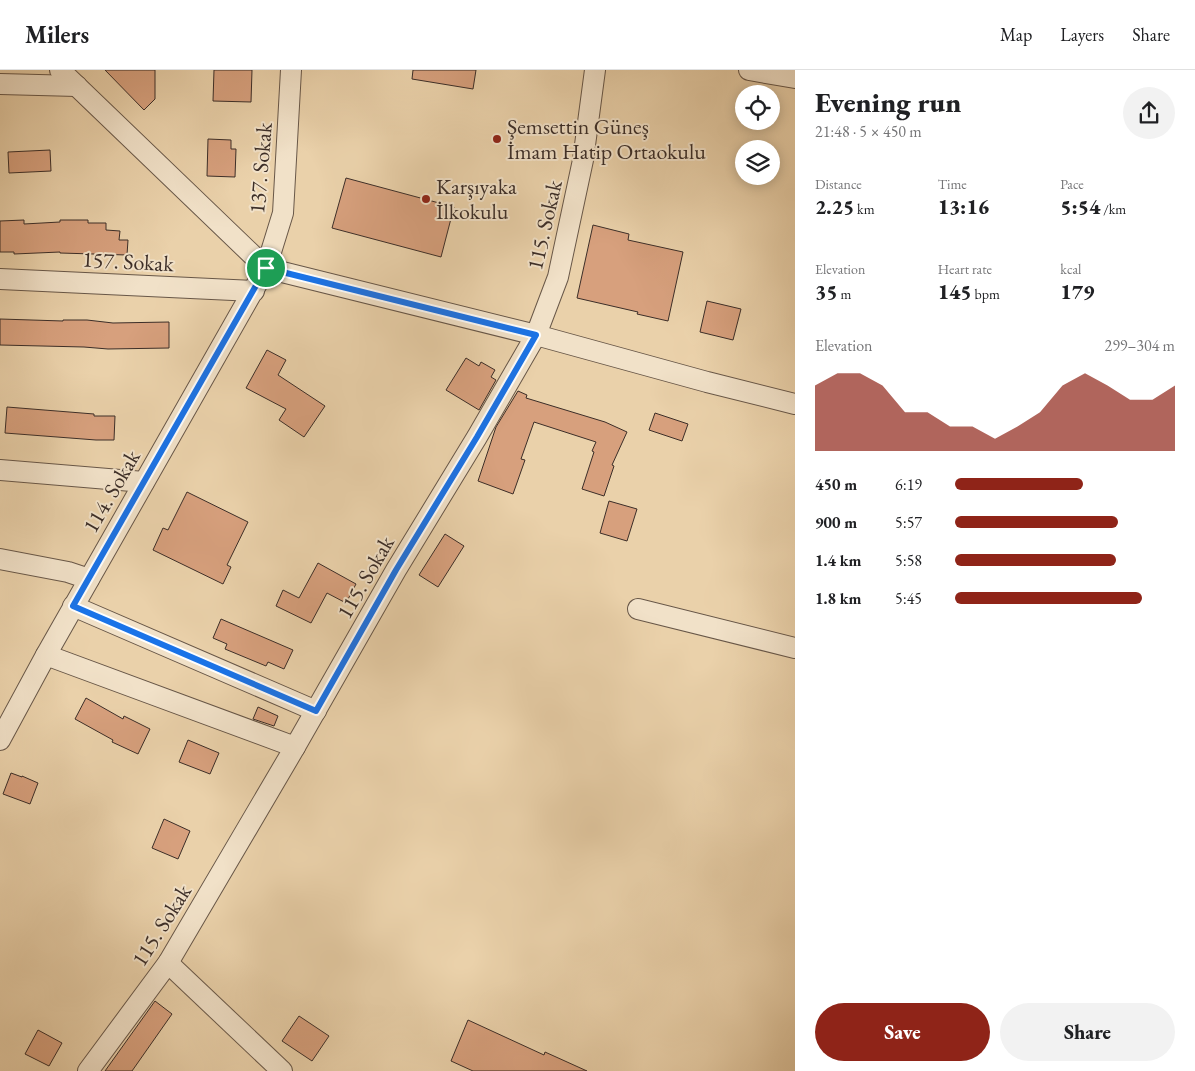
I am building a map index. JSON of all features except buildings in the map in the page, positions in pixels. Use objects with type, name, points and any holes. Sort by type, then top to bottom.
[{"type":"street","points":[[60,70],[266,268],[536,335],[795,404]]},
{"type":"street","name":"137. Sokak","points":[[266,268],[283,213],[290,70]]},
{"type":"street","name":"115. Sokak","points":[[88,1071],[168,963],[295,748],[396,570],[477,437],[536,335],[558,277],[583,160],[595,70]]},
{"type":"street","points":[[749,70],[795,78]]},
{"type":"street","points":[[0,84],[77,86]]},
{"type":"street","name":"114. Sokak","points":[[0,740],[73,606],[266,268]]},
{"type":"street","name":"157. Sokak","points":[[0,279],[254,291]]},
{"type":"street","points":[[0,470],[144,482]]},
{"type":"street","points":[[0,559],[68,572],[89,579]]},
{"type":"street","points":[[73,606],[316,711]]},
{"type":"street","points":[[638,609],[795,648]]},
{"type":"street","points":[[46,655],[295,748]]},
{"type":"street","points":[[168,963],[282,1071]]},
{"type":"place","name":"Şemsettin Güneş İmam Hatip Ortaokulu","points":[[497,139]]},
{"type":"place","name":"Karşıyaka İlkokulu","points":[[426,199]]},
{"type":"route","points":[[266,268],[536,335],[477,437],[396,570],[316,711],[73,606],[266,268]]}]
